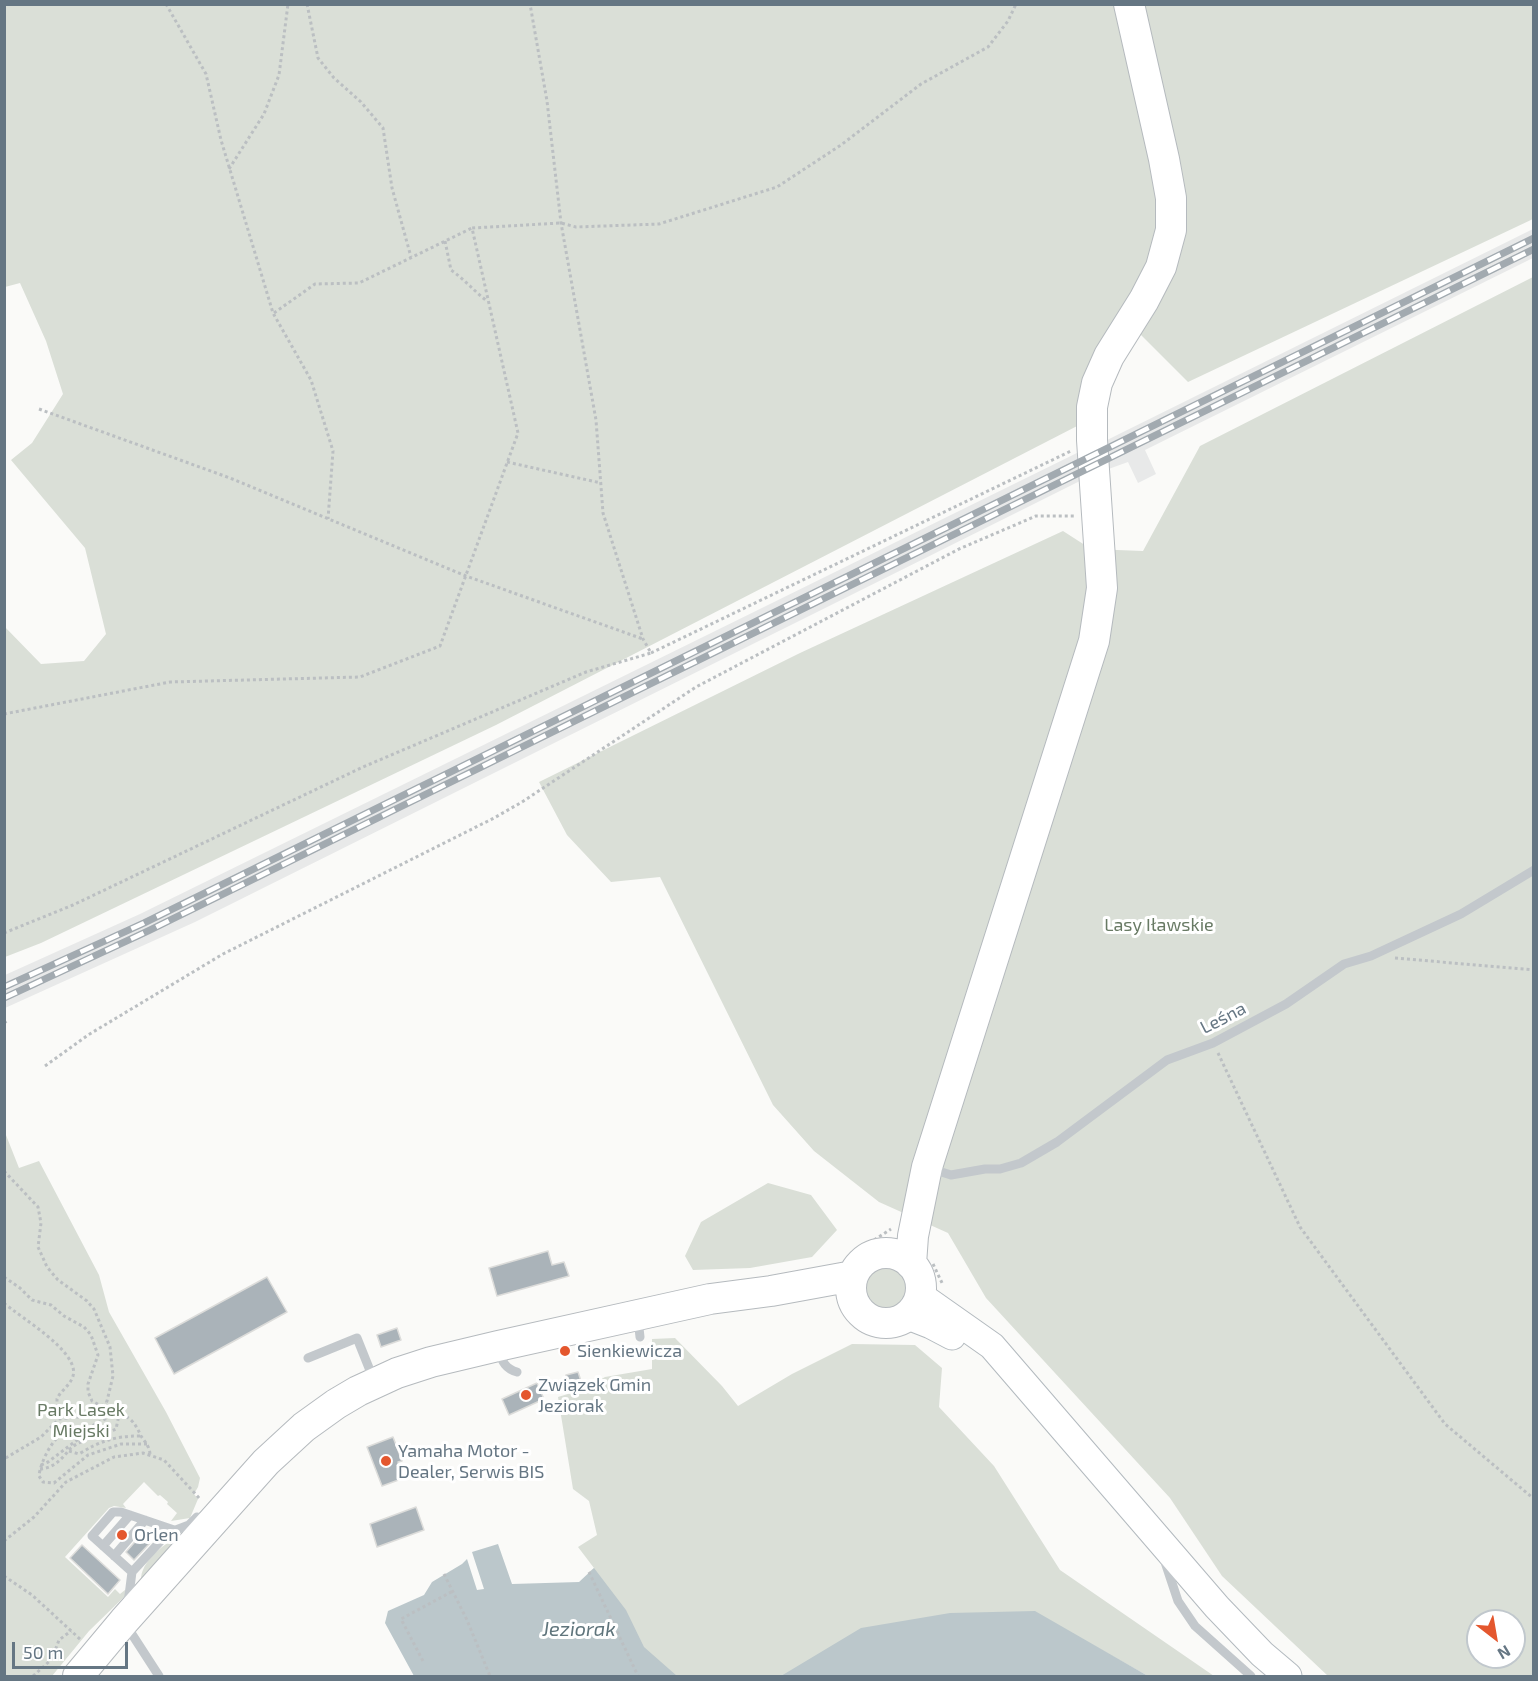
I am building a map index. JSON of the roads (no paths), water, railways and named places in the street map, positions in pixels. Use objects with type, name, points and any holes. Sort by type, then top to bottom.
[{"type":"main road","points":[[1129,4],[1166,169],[1171,198],[1171,230],[1161,267],[1144,300],[1109,356],[1097,383],[1092,406],[1092,440],[1102,588],[1094,641],[927,1167],[907,1251],[920,1276],[925,1300],[992,1346],[1217,1607],[1262,1654],[1288,1677]]},
{"type":"main road","points":[[907,1251],[877,1254],[859,1266],[851,1279],[860,1312],[877,1322],[897,1322],[925,1300]]},
{"type":"main road","points":[[78,1662],[124,1621],[239,1485],[304,1427],[336,1404],[375,1383],[431,1362],[498,1346],[639,1327],[710,1299],[851,1279]]},
{"type":"lane","name":"Leśna","points":[[927,1167],[951,1175],[985,1169],[1000,1169],[1021,1163],[1057,1142],[1167,1060],[1213,1043],[1286,1004],[1344,964],[1371,956],[1461,914],[1533,870]]},
{"type":"lane","points":[[308,1358],[357,1338],[375,1383]]},
{"type":"lane","points":[[498,1346],[505,1365],[509,1370],[517,1372]]},
{"type":"lane","points":[[159,1677],[124,1621],[132,1572],[158,1542],[174,1530],[189,1525],[204,1510]]},
{"type":"lane","points":[[132,1572],[92,1536],[115,1511],[174,1530]]},
{"type":"lane","points":[[103,1546],[130,1515]]},
{"type":"lane","points":[[114,1556],[146,1520]]},
{"type":"lane","points":[[1156,1537],[1178,1601],[1184,1610],[1195,1626],[1251,1677]]},
{"type":"water","name":"Jeziorak","points":[[498,1544],[512,1584],[579,1582],[594,1568],[626,1610],[644,1647],[677,1676],[414,1676],[385,1623],[388,1611],[424,1595],[432,1582],[467,1559],[477,1590],[484,1589],[472,1552]]},
{"type":"water","points":[[1035,1611],[1148,1676],[781,1676],[861,1628],[950,1613]]},
{"type":"railway","points":[[4,987],[144,923],[1534,238]]},
{"type":"railway","points":[[4,998],[148,931],[1534,249]]},
{"type":"place","name":"Sienkiewicza","points":[[565,1351]]},
{"type":"place","name":"Związek Gmin Jeziorak","points":[[526,1395]]},
{"type":"place","name":"Yamaha Motor - Dealer, Serwis BIS","points":[[386,1461]]},
{"type":"place","name":"Orlen","points":[[122,1535]]},
{"type":"park label","name":"Lasy Iławskie","points":[[1159,925]]},
{"type":"park label","name":"Park Lasek Miejski","points":[[81,1420]]}]
